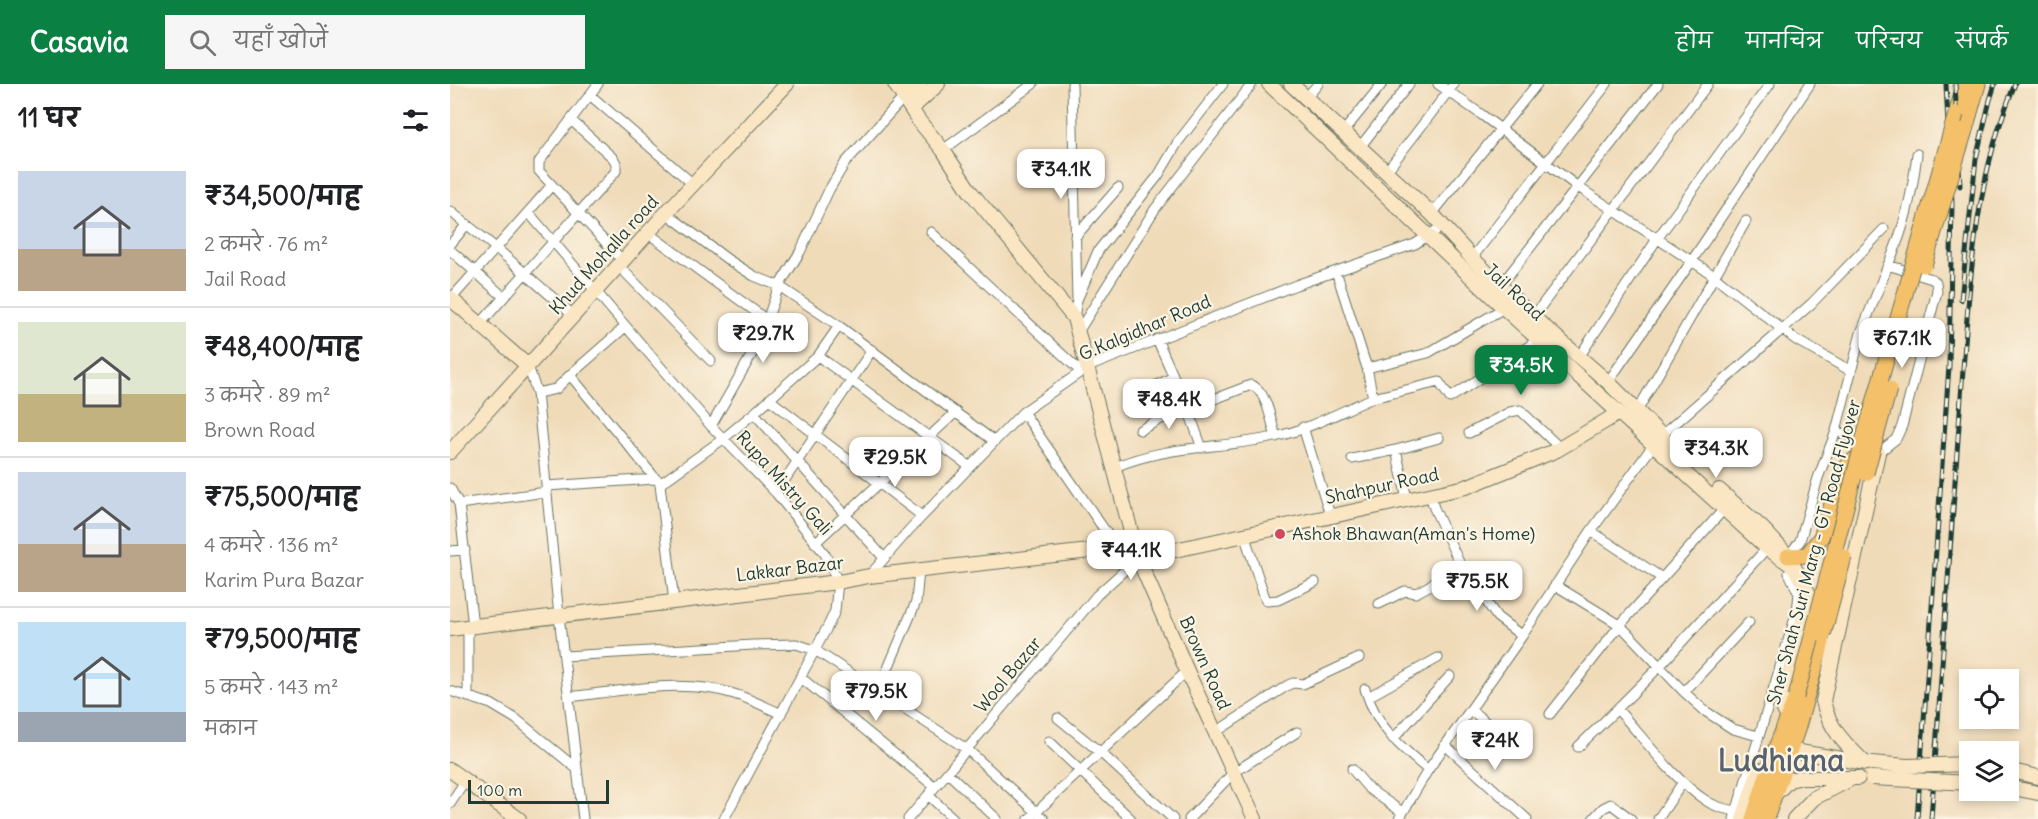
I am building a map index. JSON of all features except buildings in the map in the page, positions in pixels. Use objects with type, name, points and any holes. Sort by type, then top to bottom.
[{"type":"main road","name":"Sher Shah Suri Marg - GT Road Flyover","points":[[1783,749],[1860,455],[1965,84]]},
{"type":"main road","name":"Sher Shah Suri Marg - GT Road Flyover","points":[[1783,749],[1797,730],[1823,665],[1874,443],[1978,84]]},
{"type":"main road","points":[[1794,560],[1807,555],[1815,547],[1821,537],[1843,472],[1860,455]]},
{"type":"main road","points":[[1766,819],[1783,769],[1783,749]]},
{"type":"main road","points":[[1759,770],[1761,761],[1783,749]]},
{"type":"main road","points":[[1754,819],[1783,749]]},
{"type":"main road","points":[[1774,795],[1775,819]]},
{"type":"street","points":[[598,84],[538,165],[539,171],[711,361]]},
{"type":"street","name":"Khud Mohalla road","points":[[450,452],[648,232],[787,84]]},
{"type":"street","name":"Brown Road","points":[[895,84],[970,191],[1074,318],[1085,370],[1115,467],[1136,552],[1187,671],[1255,819]]},
{"type":"street","points":[[908,102],[920,84]]},
{"type":"street","points":[[711,426],[760,340],[778,286],[800,252],[844,163],[908,102],[938,84]]},
{"type":"street","points":[[943,150],[1034,84]]},
{"type":"street","points":[[1072,84],[1077,300],[1074,318]]},
{"type":"street","points":[[1077,300],[1098,250],[1158,176],[1178,142],[1223,84]]},
{"type":"street","points":[[1078,332],[1155,209],[1252,84]]},
{"type":"street","name":"Jail Road","points":[[1269,84],[1538,340],[1619,413],[1657,440],[1763,529],[1794,560]]},
{"type":"street","name":"Jail Road","points":[[1292,84],[1432,214],[1472,258],[1533,317],[1608,382],[1657,440],[1767,548],[1794,560]]},
{"type":"street","points":[[1306,98],[1318,84]]},
{"type":"street","points":[[1344,131],[1382,84]]},
{"type":"street","points":[[1360,147],[1409,84]]},
{"type":"street","points":[[1437,84],[1451,88],[1578,187],[1713,275],[1796,340],[1851,371]]},
{"type":"street","points":[[1432,214],[1537,84]]},
{"type":"street","points":[[1472,258],[1607,84]]},
{"type":"street","points":[[1501,285],[1658,84]]},
{"type":"street","points":[[1533,317],[1708,84]]},
{"type":"street","points":[[1579,357],[1657,239],[1770,84]]},
{"type":"street","points":[[1608,382],[1692,262],[1810,84]]},
{"type":"street","points":[[1386,172],[1451,88]]},
{"type":"street","points":[[590,95],[693,184]]},
{"type":"street","points":[[481,323],[614,175],[616,163],[571,120]]},
{"type":"street","points":[[1738,816],[1758,736],[1797,611],[1799,594],[1789,573],[1818,478],[1836,431],[1862,333],[1907,219],[1917,154]]},
{"type":"street","points":[[552,185],[451,301],[481,323],[528,366],[537,393],[559,616],[583,819]]},
{"type":"street","points":[[1075,237],[1118,188]]},
{"type":"street","points":[[450,211],[574,316]]},
{"type":"street","name":"Rupa Mistry Gali","points":[[528,212],[711,426],[776,493],[825,554],[838,582]]},
{"type":"street","points":[[666,213],[727,259],[754,276],[778,286],[839,326],[994,441]]},
{"type":"street","points":[[1636,413],[1746,221]]},
{"type":"street","points":[[450,245],[467,224]]},
{"type":"street","name":"G.Kalgidhar Road","points":[[869,576],[922,516],[1023,412],[1085,370],[1156,339],[1296,285],[1415,244],[1443,226]]},
{"type":"street","points":[[1352,769],[1369,789],[1400,816],[1428,770],[1522,636],[1591,531],[1657,440],[1811,304],[1884,229]]},
{"type":"street","points":[[648,232],[767,320]]},
{"type":"street","points":[[932,232],[1085,370]]},
{"type":"street","points":[[450,250],[504,297]]},
{"type":"street","points":[[1864,762],[1847,746],[1827,718],[1823,701],[1823,665],[1876,450],[1896,439],[1900,431],[1937,291],[1936,282],[1932,279],[1888,265]]},
{"type":"street","points":[[1336,271],[1367,369],[1373,398]]},
{"type":"street","points":[[1367,369],[1428,353],[1504,308]]},
{"type":"street","points":[[459,504],[546,489],[658,481],[723,439],[754,413],[818,356],[839,326]]},
{"type":"street","points":[[537,393],[556,388],[625,327]]},
{"type":"street","points":[[1156,339],[1202,448]]},
{"type":"street","points":[[1115,467],[1146,455],[1276,437],[1373,398],[1439,382],[1447,396],[1451,398],[1538,340]]},
{"type":"street","points":[[776,493],[872,350]]},
{"type":"street","points":[[818,356],[969,466]]},
{"type":"street","points":[[570,375],[658,481],[674,602]]},
{"type":"street","points":[[1130,399],[1173,377]]},
{"type":"street","points":[[1140,430],[1187,408],[1251,384],[1256,386],[1263,395],[1276,437]]},
{"type":"street","points":[[769,399],[922,516]]},
{"type":"street","points":[[1469,433],[1510,412],[1520,410],[1560,448]]},
{"type":"street","points":[[815,543],[956,412]]},
{"type":"street","points":[[1023,412],[1117,548]]},
{"type":"street","points":[[754,413],[798,459],[884,558]]},
{"type":"street","name":"Shahpur Road","points":[[1136,552],[1244,534],[1467,487],[1560,448],[1619,413]]},
{"type":"street","points":[[1303,427],[1330,515]]},
{"type":"street","points":[[1836,431],[1876,450]]},
{"type":"street","points":[[1352,459],[1439,438]]},
{"type":"street","points":[[1396,450],[1407,499]]},
{"type":"street","points":[[450,488],[459,504],[465,550],[470,626],[468,697]]},
{"type":"street","points":[[1430,494],[1434,508],[1459,562],[1497,617],[1522,636]]},
{"type":"street","points":[[1550,714],[1620,625],[1725,508]]},
{"type":"street","points":[[1591,531],[1662,578]]},
{"type":"street","points":[[1244,534],[1267,601],[1278,600],[1314,582]]},
{"type":"street","name":"Lakkar Bazar","points":[[450,629],[838,582],[869,576],[1117,548],[1136,552]]},
{"type":"street","points":[[1578,747],[1659,667],[1767,548]]},
{"type":"street","points":[[450,551],[465,550]]},
{"type":"street","name":"Wool Bazar","points":[[909,819],[1097,595],[1136,552]]},
{"type":"street","points":[[1789,719],[1784,710],[1787,688],[1809,594],[1794,560]]},
{"type":"street","points":[[1379,604],[1405,591],[1414,593],[1429,586],[1459,562]]},
{"type":"street","points":[[878,692],[916,602],[919,571]]},
{"type":"street","points":[[724,819],[835,611],[838,582]]},
{"type":"street","points":[[1555,585],[1620,625],[1684,692],[1721,723],[1758,736]]},
{"type":"street","points":[[1684,692],[1749,622]]},
{"type":"street","points":[[565,656],[753,645],[796,645],[815,650],[968,750],[1037,817],[1100,752],[1187,671]]},
{"type":"street","points":[[1428,770],[1393,739],[1378,720],[1366,693],[1438,657]]},
{"type":"street","points":[[1216,732],[1288,685],[1303,684],[1359,658]]},
{"type":"street","points":[[1393,739],[1450,676]]},
{"type":"street","points":[[800,677],[935,787]]},
{"type":"street","points":[[569,697],[690,687],[732,693],[781,714]]},
{"type":"street","points":[[451,693],[490,704],[516,719],[577,769]]},
{"type":"street","points":[[1617,709],[1683,782],[1704,800],[1738,816]]},
{"type":"street","points":[[1471,710],[1523,753]]},
{"type":"street","points":[[1058,717],[1173,819]]},
{"type":"street","points":[[1189,819],[1233,773],[1297,732]]},
{"type":"street","points":[[1049,741],[1126,817]]},
{"type":"street","points":[[1445,745],[1527,819]]},
{"type":"street","points":[[1783,749],[1864,762],[1907,765],[1959,764]]},
{"type":"street","points":[[1783,769],[1859,777],[1959,782]]},
{"type":"street","points":[[450,770],[519,819]]},
{"type":"street","points":[[1738,816],[1759,770]]},
{"type":"street","points":[[948,773],[997,819]]},
{"type":"street","points":[[2019,773],[2038,777]]},
{"type":"street","points":[[1774,795],[1789,780],[1798,778],[1859,777]]},
{"type":"street","points":[[1794,819],[1808,803],[1824,791],[1859,777]]},
{"type":"street","points":[[450,804],[466,780]]},
{"type":"street","points":[[1658,819],[1683,782]]},
{"type":"street","points":[[2019,789],[2038,793]]},
{"type":"street","points":[[928,795],[954,819]]},
{"type":"street","points":[[1593,819],[1603,808],[1611,804],[1631,819]]},
{"type":"railway","points":[[1917,819],[1949,366],[1952,203],[1946,84]]},
{"type":"railway","points":[[1955,84],[1960,186]]},
{"type":"railway","points":[[1961,300],[1976,159],[1995,84]]},
{"type":"railway","points":[[1931,819],[1957,450],[1975,238],[1990,159],[2015,84]]},
{"type":"place","name":"Ashok Bhawan(Aman's Home)","points":[[1280,534]]},
{"type":"district","name":"Ludhiana","points":[[1781,761]]}]
